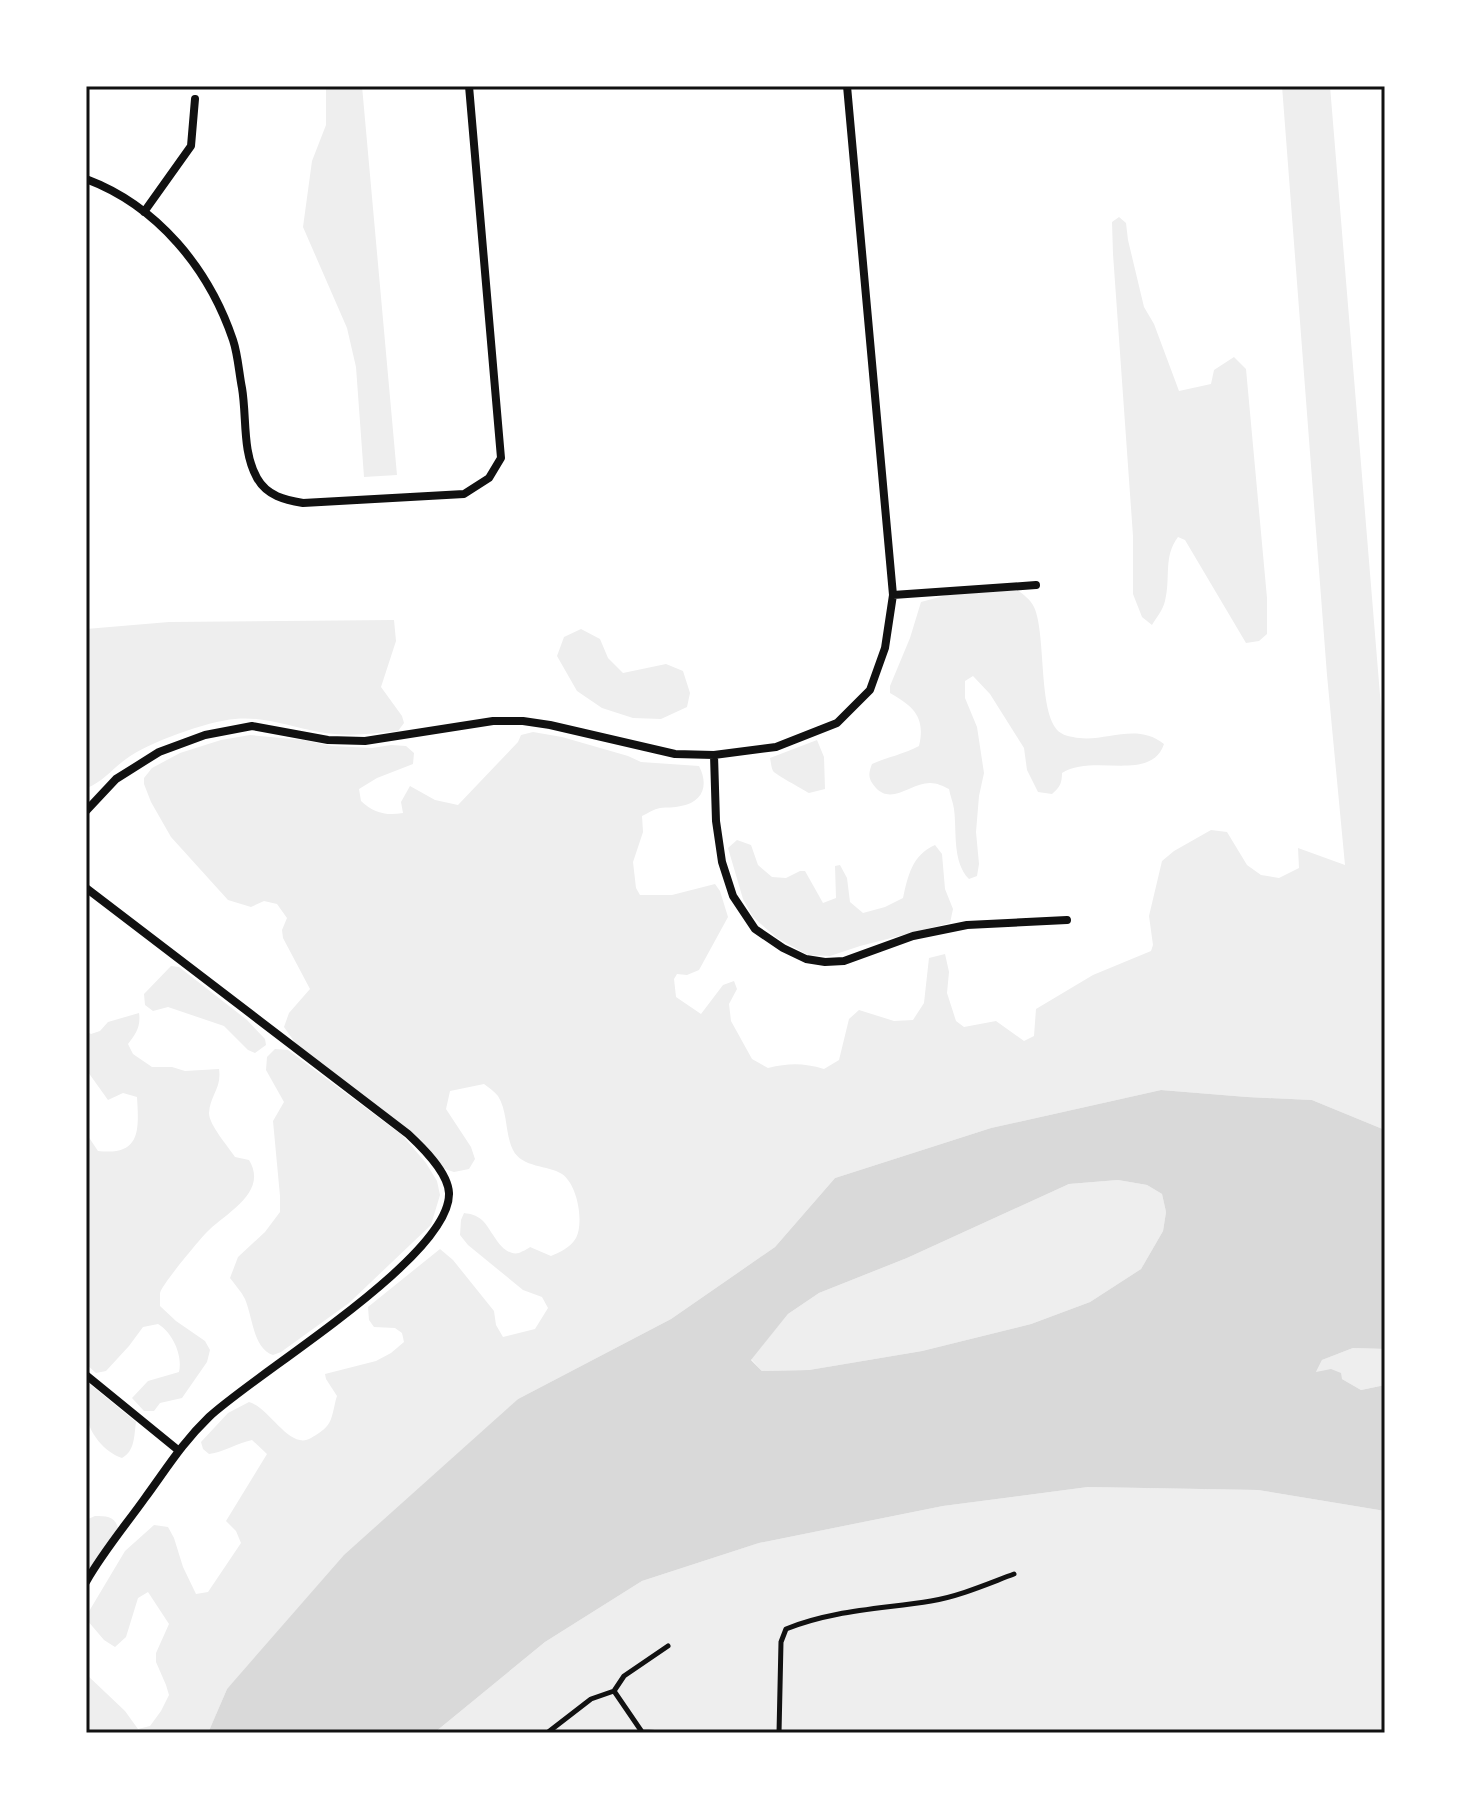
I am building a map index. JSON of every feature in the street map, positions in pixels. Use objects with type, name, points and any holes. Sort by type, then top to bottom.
[{"type":"street","points":[[86,179],[127,199],[160,223],[189,257],[216,297],[235,343],[248,458],[259,481],[278,498],[303,503],[464,494],[489,478],[501,458],[469,86]]},
{"type":"street","points":[[86,811],[116,779],[159,752],[205,735],[252,726],[328,740],[365,741],[493,721],[523,721],[659,752],[695,756],[776,747],[837,723],[870,690],[885,648],[893,595],[847,86]]},
{"type":"street","points":[[144,212],[191,146],[195,99]]},
{"type":"street","points":[[893,595],[1036,585]]},
{"type":"street","points":[[714,755],[716,821],[722,862],[733,896],[755,929],[806,959],[844,961],[913,936],[967,925],[1067,920]]},
{"type":"street","points":[[86,888],[414,1140],[433,1161],[449,1192],[435,1230],[406,1263],[211,1415],[178,1450],[86,1582]]},
{"type":"street","points":[[86,1375],[178,1450]]},
{"type":"lane","points":[[779,1733],[781,1642],[786,1629],[852,1611],[935,1600],[1014,1574]]},
{"type":"lane","points":[[547,1733],[591,1699],[614,1691],[624,1676],[668,1646]]},
{"type":"lane","points":[[614,1691],[641,1732],[668,1733]]},
{"type":"shaded area","points":[[326,86],[362,86],[397,475],[364,477],[356,367],[347,328],[303,227],[312,161],[326,125]]},
{"type":"shaded area","points":[[1282,86],[1330,86],[1385,756],[1385,1130],[1312,1100],[1161,1090],[991,1128],[835,1178],[775,1247],[671,1319],[518,1399],[227,1689],[208,1733],[86,1733],[86,1674],[125,1711],[138,1729],[150,1726],[169,1695],[156,1662],[156,1653],[169,1624],[148,1592],[138,1598],[126,1637],[115,1647],[104,1640],[87,1620],[88,1613],[125,1551],[154,1525],[168,1527],[196,1594],[208,1592],[241,1543],[236,1531],[226,1521],[267,1454],[252,1440],[209,1454],[203,1449],[201,1442],[228,1413],[249,1402],[295,1439],[311,1438],[322,1431],[331,1420],[337,1396],[325,1374],[376,1361],[404,1342],[402,1333],[395,1328],[374,1327],[369,1320],[368,1307],[440,1249],[453,1260],[494,1311],[496,1325],[503,1337],[535,1329],[548,1308],[542,1297],[523,1290],[468,1245],[460,1235],[461,1220],[464,1213],[480,1218],[507,1251],[519,1253],[530,1247],[551,1256],[574,1241],[579,1223],[576,1195],[568,1179],[517,1156],[510,1144],[501,1102],[484,1084],[450,1091],[446,1109],[471,1147],[475,1159],[469,1169],[454,1172],[445,1169],[419,1138],[296,1044],[284,1027],[289,1013],[310,989],[283,938],[282,930],[287,918],[277,904],[264,901],[251,907],[228,900],[171,837],[151,802],[144,778],[152,768],[180,753],[250,735],[332,746],[406,746],[414,753],[413,764],[377,778],[359,789],[361,801],[366,805],[380,813],[391,814],[403,813],[401,802],[410,786],[435,800],[458,805],[518,742],[521,735],[533,732],[562,737],[641,762],[699,766],[704,786],[699,797],[688,804],[658,809],[642,816],[643,832],[633,862],[636,888],[640,895],[672,895],[715,884],[728,917],[699,970],[687,975],[677,974],[674,979],[676,997],[701,1014],[723,985],[734,981],[737,989],[729,1004],[731,1021],[752,1059],[768,1068],[796,1064],[824,1069],[839,1060],[849,1019],[859,1010],[894,1021],[913,1020],[924,1003],[929,958],[945,954],[949,972],[947,993],[956,1021],[964,1027],[996,1021],[1024,1041],[1034,1036],[1036,1009],[1093,975],[1151,951],[1149,916],[1162,861],[1211,830],[1227,832],[1247,865],[1261,875],[1279,878],[1299,868],[1298,848],[1345,865],[1327,675]]},
{"type":"shaded area","points":[[1119,217],[1126,223],[1144,307],[1154,324],[1179,391],[1211,384],[1214,370],[1234,357],[1246,369],[1267,598],[1267,634],[1259,641],[1246,643],[1185,540],[1178,537],[1170,552],[1164,604],[1152,625],[1142,617],[1133,594],[1133,536],[1113,254],[1112,222]]},
{"type":"shaded area","points":[[1017,590],[1034,607],[1038,620],[1048,711],[1061,733],[1085,738],[1142,734],[1164,744],[1157,756],[1147,762],[1075,768],[1062,773],[1060,785],[1052,794],[1038,792],[1027,770],[1024,748],[990,694],[973,676],[965,681],[965,698],[977,727],[984,773],[976,832],[979,864],[977,876],[969,879],[960,864],[956,846],[954,809],[949,789],[930,783],[895,794],[882,793],[873,785],[870,771],[872,764],[919,746],[919,720],[911,708],[890,693],[890,686],[921,602],[947,595]]},
{"type":"shaded area","points":[[394,620],[396,641],[381,687],[402,716],[404,723],[398,731],[339,734],[256,719],[223,721],[194,728],[148,746],[98,782],[86,787],[86,629],[169,622]]},
{"type":"shaded area","points":[[581,629],[600,639],[608,658],[623,673],[666,664],[683,671],[690,693],[687,707],[661,719],[633,718],[602,708],[577,691],[557,656],[564,637]]},
{"type":"shaded area","points":[[817,740],[824,757],[825,789],[809,793],[773,771],[770,758]]},
{"type":"shaded area","points":[[737,840],[751,845],[758,865],[772,877],[786,878],[805,871],[823,903],[836,898],[835,866],[840,865],[847,878],[850,902],[863,913],[903,898],[916,860],[935,845],[942,854],[945,889],[953,909],[950,923],[830,956],[808,955],[777,938],[753,917],[743,899],[728,848]]},
{"type":"shaded area","points":[[171,966],[179,967],[247,1020],[265,1039],[266,1045],[255,1053],[224,1026],[168,1007],[153,1011],[145,1005],[144,994]]},
{"type":"shaded area","points":[[139,1013],[137,1030],[128,1044],[133,1054],[152,1067],[172,1067],[185,1071],[219,1069],[210,1118],[235,1157],[249,1160],[254,1172],[253,1183],[242,1201],[206,1233],[162,1288],[160,1306],[205,1341],[210,1350],[207,1362],[182,1398],[160,1403],[154,1411],[144,1411],[132,1398],[148,1381],[179,1372],[180,1365],[175,1345],[168,1332],[158,1324],[143,1327],[106,1371],[96,1373],[86,1364],[86,1133],[98,1151],[123,1149],[134,1138],[138,1120],[137,1097],[123,1093],[108,1100],[86,1072],[86,1031],[91,1034],[100,1031],[108,1022]]},
{"type":"shaded area","points":[[275,1049],[288,1050],[402,1135],[426,1163],[437,1181],[440,1195],[431,1225],[349,1303],[273,1355],[257,1339],[245,1299],[230,1278],[238,1257],[265,1232],[280,1212],[273,1121],[284,1102],[266,1070],[267,1057]]},
{"type":"shaded area","points":[[1161,1090],[1312,1100],[1385,1130],[1385,1349],[1353,1348],[1322,1360],[1316,1372],[1331,1369],[1341,1373],[1342,1379],[1361,1390],[1385,1385],[1385,1511],[1258,1490],[1088,1487],[943,1506],[759,1543],[642,1581],[545,1642],[434,1733],[208,1733],[227,1689],[344,1555],[518,1399],[671,1319],[775,1247],[835,1178],[991,1128]],"holes":[[[1118,1180],[1147,1185],[1162,1194],[1166,1212],[1163,1231],[1141,1269],[1090,1302],[1031,1324],[922,1351],[809,1370],[762,1371],[751,1360],[788,1314],[819,1293],[907,1258],[1069,1184]]]},
{"type":"shaded area","points":[[1118,1180],[1147,1185],[1162,1194],[1166,1212],[1163,1231],[1141,1269],[1090,1302],[1031,1324],[922,1351],[809,1370],[762,1371],[751,1359],[788,1314],[819,1293],[907,1258],[1069,1184]]},
{"type":"shaded area","points":[[1353,1348],[1385,1349],[1385,1385],[1361,1390],[1342,1379],[1316,1372],[1322,1360]]},
{"type":"shaded area","points":[[86,1381],[136,1422],[132,1447],[122,1458],[103,1446],[90,1428],[85,1410]]},
{"type":"shaded area","points":[[1088,1487],[1258,1490],[1385,1511],[1385,1733],[434,1733],[545,1642],[642,1581],[759,1543],[943,1506]]},
{"type":"shaded area","points":[[95,1516],[112,1519],[118,1528],[86,1574],[86,1520]]}]
